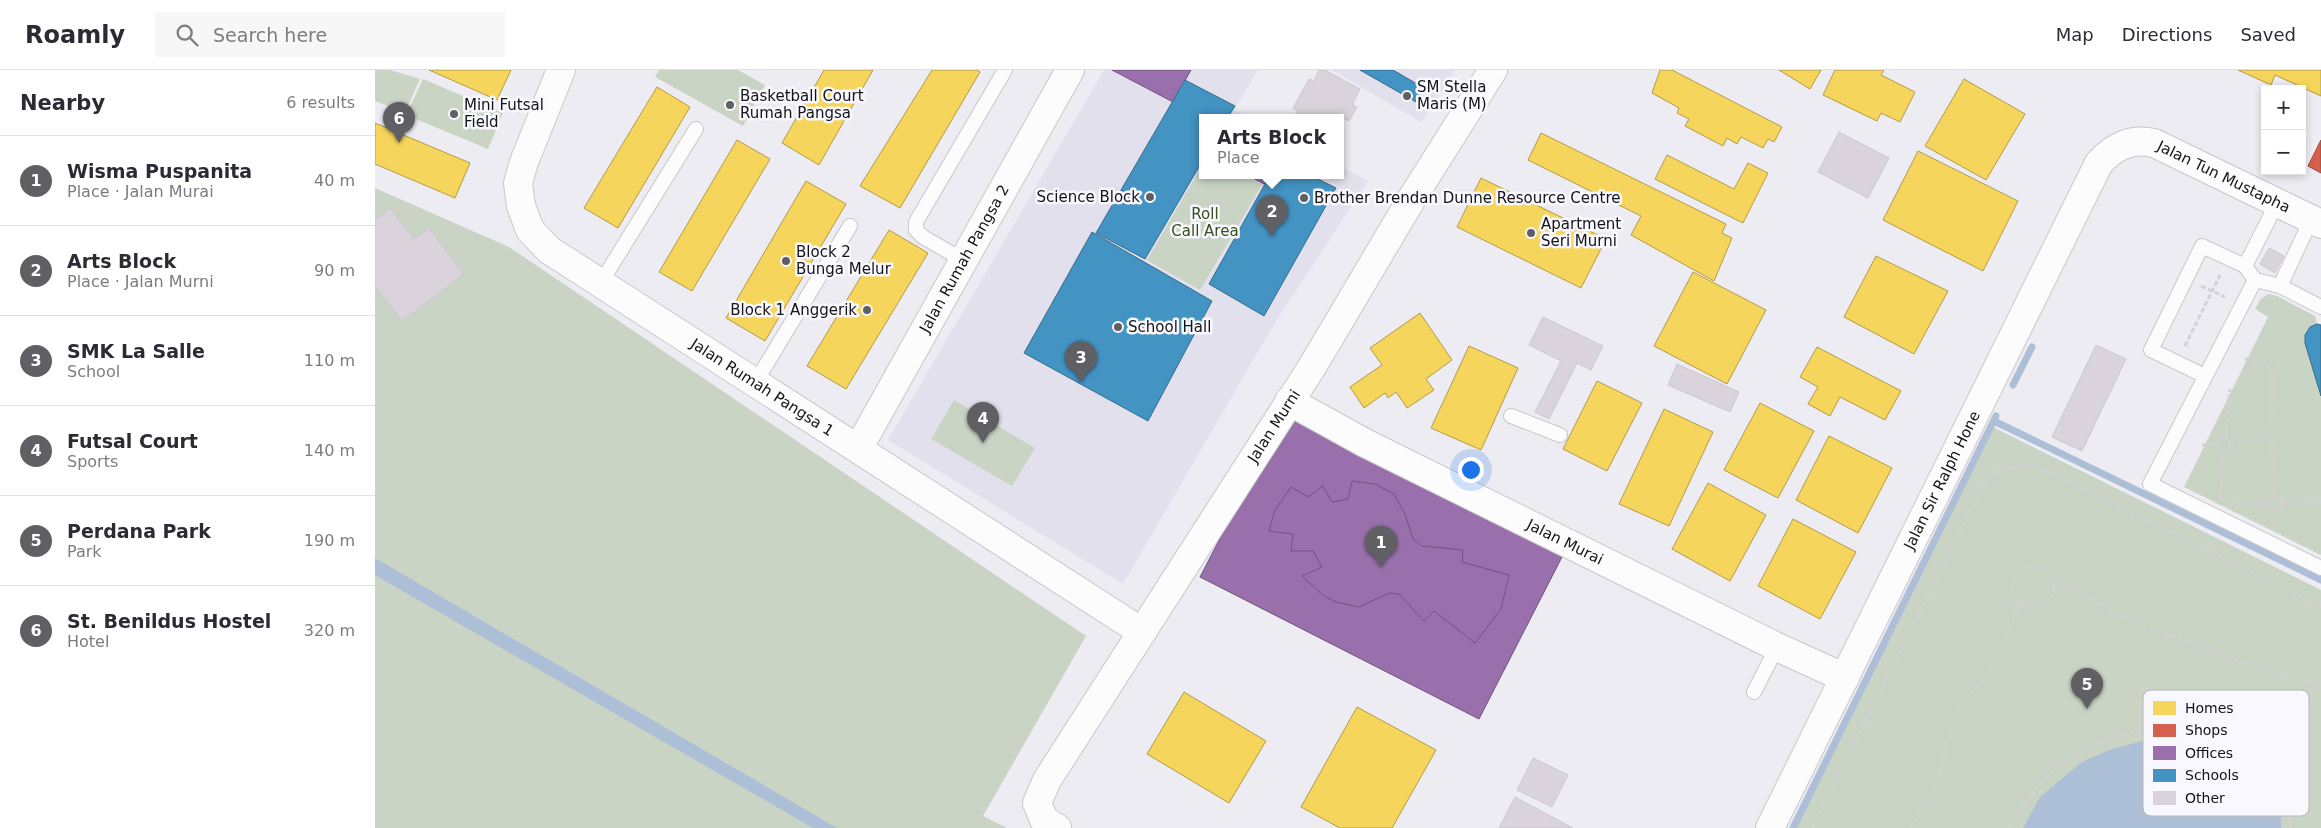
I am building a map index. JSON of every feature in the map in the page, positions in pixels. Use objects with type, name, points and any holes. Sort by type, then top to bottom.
[{"type":"street","name":"Jalan Rumah Pangsa 1","points":[[561,70],[524,162],[518,183],[521,206],[530,230],[549,250],[1142,632]]},
{"type":"street","name":"Jalan Rumah Pangsa 2","points":[[858,449],[1071,70]]},
{"type":"street","name":"Jalan Murni","points":[[1057,828],[1044,820],[1037,803],[1047,780],[1289,402],[1493,70]]},
{"type":"street","name":"Jalan Tun Mustapha","points":[[2125,143],[2144,141],[2154,143],[2316,222]]},
{"type":"street","name":"Jalan Sir Ralph Hone","points":[[1769,828],[2099,163],[2109,152],[2125,143]]},
{"type":"street","name":"Jalan Murai","points":[[1289,402],[1365,443],[1777,647],[1845,678]]},
{"type":"lane","points":[[965,261],[923,237],[917,230],[916,222],[1005,70]]},
{"type":"lane","points":[[601,284],[696,129]]},
{"type":"lane","points":[[2245,266],[2277,203]]},
{"type":"lane","points":[[2280,286],[2316,222]]},
{"type":"lane","points":[[755,383],[850,226]]},
{"type":"lane","points":[[2205,376],[2151,350],[2202,246],[2245,266],[2255,280],[2280,286],[2321,307]]},
{"type":"lane","points":[[2255,280],[2150,484],[2321,568]]},
{"type":"lane","points":[[1511,416],[1560,435]]},
{"type":"lane","points":[[1754,692],[1777,647]]},
{"type":"path","points":[[2184,347],[2223,268]]},
{"type":"path","points":[[2194,283],[2229,299]]},
{"type":"path","points":[[2245,359],[2267,364],[2274,360],[2278,362],[2279,367],[2277,371],[2272,373]]},
{"type":"path","points":[[2267,364],[2268,370],[2272,373],[2273,496]]},
{"type":"path","points":[[2223,450],[2230,447],[2230,442],[2226,437],[2230,389]]},
{"type":"path","points":[[2230,442],[2273,436]]},
{"type":"path","points":[[2218,445],[2219,441],[2226,437]]},
{"type":"path","points":[[2202,444],[2218,445],[2223,450],[2220,502]]},
{"type":"path","points":[[1812,828],[1982,487],[2001,468],[2034,465],[2321,606]]},
{"type":"path","points":[[2273,496],[2277,497],[2281,502],[2280,508],[2276,510],[2268,507],[2269,498],[2273,496]]},
{"type":"path","points":[[2281,502],[2321,501]]},
{"type":"path","points":[[2229,502],[2268,502]]},
{"type":"path","points":[[2030,565],[2041,566],[2050,573],[2055,584],[2053,595],[2046,604],[2035,608],[2024,607],[2019,603],[2015,600],[2011,589],[2012,578],[2020,569],[2030,565]]},
{"type":"path","points":[[2055,584],[2078,591],[2120,616],[2156,632],[2195,644],[2278,676],[2321,683]]},
{"type":"path","points":[[1910,828],[1937,787],[1946,745],[1961,705],[1985,678],[2007,638],[2019,603]]},
{"type":"path","points":[[2010,828],[2036,788],[2064,764],[2098,743],[2143,730]]},
{"type":"shaded area","points":[[1104,70],[1258,70],[1234,110],[1242,114],[1199,114],[1199,179],[1344,179],[1344,169],[1368,181],[1274,324],[1123,584],[888,440]]},
{"type":"shaded area","name":"SM Stella Maris (M)","points":[[1332,70],[1455,70],[1421,122]]},
{"type":"green space","points":[[375,70],[390,70],[420,79],[405,112],[375,101]]},
{"type":"green space","name":"Basketball Court Rumah Pangsa","points":[[659,70],[738,70],[765,85],[743,126],[655,77]]},
{"type":"green space","name":"Mini Futsal Field","points":[[423,79],[503,113],[488,149],[406,115]]},
{"type":"green space","name":"Roll Call Area","points":[[1199,171],[1199,179],[1251,179],[1262,185],[1200,290],[1147,260]]},
{"type":"green space","points":[[375,188],[509,247],[1086,636],[983,816],[1007,828],[375,828]]},
{"type":"green space","points":[[2268,294],[2277,296],[2315,316],[2317,324],[2308,331],[2305,343],[2321,396],[2321,555],[2184,487],[2268,317],[2255,309],[2260,300]]},
{"type":"green space","points":[[954,400],[1035,448],[1012,486],[931,439]]},
{"type":"green space","points":[[1993,427],[2321,590],[2321,828],[1795,828]]},
{"type":"water","points":[[375,558],[837,828],[813,828],[375,575]]},
{"type":"water","points":[[2143,741],[2143,816],[2280,816],[2281,828],[2023,828],[2040,797],[2082,762],[2109,750]]},
{"type":"building: Homes","points":[[429,70],[511,70],[497,100]]},
{"type":"building: Homes","points":[[824,70],[873,70],[819,165],[782,143]]},
{"type":"building: Homes","points":[[932,70],[977,70],[980,72],[900,208],[860,186]]},
{"type":"building: Homes","points":[[1660,70],[1672,70],[1782,127],[1774,142],[1768,139],[1763,148],[1741,137],[1737,144],[1727,138],[1723,146],[1685,126],[1689,119],[1677,113],[1679,108],[1652,93]]},
{"type":"building: Homes","points":[[1779,70],[1821,70],[1810,89]]},
{"type":"building: Homes","points":[[1835,70],[1884,70],[1881,75],[1915,92],[1900,122],[1881,113],[1877,121],[1823,95]]},
{"type":"building: Homes","points":[[2238,70],[2321,70],[2321,96],[2306,89],[2306,85],[2297,85],[2275,75],[2271,85]]},
{"type":"building: Homes","points":[[1964,79],[2025,114],[1986,180],[1925,146]]},
{"type":"building: Homes","points":[[657,87],[690,107],[618,228],[584,208]]},
{"type":"building: Homes","points":[[375,123],[470,163],[455,198],[375,164]]},
{"type":"building: Homes","points":[[1541,133],[1726,224],[1722,233],[1732,238],[1714,281],[1631,235],[1641,216],[1528,160]]},
{"type":"building: Homes","points":[[737,140],[770,159],[692,291],[659,272]]},
{"type":"building: Homes","points":[[1918,151],[2018,201],[1983,271],[1883,220]]},
{"type":"building: Homes","points":[[1667,155],[1734,189],[1748,163],[1768,173],[1743,223],[1655,179]]},
{"type":"building: Homes","name":"Apartment Seri Murni","points":[[1481,178],[1606,239],[1581,288],[1457,227]]},
{"type":"building: Homes","name":"Block 2 Bunga Melur","points":[[806,181],[846,204],[765,341],[726,318]]},
{"type":"building: Homes","name":"Block 1 Anggerik","points":[[889,230],[928,253],[846,389],[807,366]]},
{"type":"building: Homes","points":[[1876,256],[1948,291],[1914,354],[1844,317]]},
{"type":"building: Homes","points":[[1693,272],[1766,310],[1727,384],[1654,346]]},
{"type":"building: Homes","points":[[1420,313],[1452,360],[1426,379],[1434,390],[1407,408],[1396,392],[1388,398],[1385,393],[1364,408],[1350,387],[1382,365],[1370,348]]},
{"type":"building: Homes","points":[[1469,346],[1518,368],[1481,450],[1431,428]]},
{"type":"building: Homes","points":[[1817,347],[1901,391],[1885,420],[1840,397],[1830,416],[1808,404],[1818,387],[1800,377]]},
{"type":"building: Homes","points":[[1597,381],[1642,403],[1607,471],[1563,449]]},
{"type":"building: Homes","points":[[1760,403],[1814,431],[1778,498],[1724,470]]},
{"type":"building: Homes","points":[[1664,409],[1713,432],[1669,526],[1619,504]]},
{"type":"building: Homes","points":[[1829,436],[1892,468],[1858,533],[1796,500]]},
{"type":"building: Homes","points":[[1708,483],[1766,515],[1730,581],[1672,549]]},
{"type":"building: Homes","points":[[1793,519],[1856,552],[1820,619],[1758,586]]},
{"type":"building: Homes","points":[[1184,692],[1266,741],[1229,803],[1147,754]]},
{"type":"building: Homes","points":[[1357,707],[1436,750],[1392,828],[1340,828],[1301,807]]},
{"type":"building: Shops","points":[[2321,140],[2321,173],[2308,166]]},
{"type":"building: Offices","points":[[1112,70],[1191,70],[1173,102]]},
{"type":"building: Offices","points":[[1255,179],[1267,179],[1264,184]]},
{"type":"building: Offices","points":[[1284,415],[1562,557],[1479,719],[1200,577]]},
{"type":"building: Offices","points":[[1352,481],[1375,484],[1394,494],[1405,514],[1413,539],[1422,546],[1463,550],[1462,562],[1509,575],[1501,609],[1475,643],[1434,611],[1424,621],[1399,594],[1389,593],[1359,607],[1336,602],[1324,596],[1302,576],[1322,567],[1313,551],[1291,551],[1293,534],[1269,531],[1275,510],[1291,487],[1308,497],[1323,486],[1332,502],[1348,499]]},
{"type":"building: Schools","points":[[1360,70],[1393,70],[1424,88],[1416,102]]},
{"type":"building: Schools","name":"Science Block","points":[[1185,80],[1235,106],[1230,114],[1199,114],[1199,167],[1145,259],[1096,233]]},
{"type":"building: Schools","points":[[1268,179],[1318,179],[1336,188],[1264,316],[1209,284]]},
{"type":"building: Schools","name":"School Hall","points":[[1092,232],[1212,301],[1148,421],[1024,353]]},
{"type":"building: Schools","points":[[2317,324],[2321,325],[2321,396],[2305,343],[2305,335],[2310,327]]},
{"type":"building: Other","points":[[1319,70],[1325,70],[1360,89],[1352,105],[1357,107],[1349,121],[1344,118],[1344,114],[1296,114],[1298,111],[1293,108],[1309,79],[1314,81]]},
{"type":"building: Other","points":[[1839,132],[1889,158],[1868,198],[1818,172]]},
{"type":"building: Other","points":[[390,208],[414,239],[429,228],[464,274],[402,321],[375,286],[375,220]]},
{"type":"building: Other","points":[[2269,248],[2284,256],[2275,273],[2260,264]]},
{"type":"building: Other","points":[[1543,317],[1603,346],[1591,370],[1577,363],[1549,419],[1535,412],[1561,361],[1529,345]]},
{"type":"building: Other","points":[[2096,345],[2126,359],[2082,451],[2052,437]]},
{"type":"building: Other","points":[[1677,364],[1739,392],[1730,412],[1668,385]]},
{"type":"building: Other","points":[[1533,758],[1568,775],[1552,807],[1517,790]]},
{"type":"building: Other","points":[[1515,797],[1573,828],[1499,828]]},
{"type":"waterway","points":[[2013,385],[2032,347]]},
{"type":"waterway","points":[[1793,828],[1996,416]]},
{"type":"waterway","points":[[1994,421],[2321,580]]},
{"type":"place","name":"SM Stella Maris (M)","points":[[1407,96]]},
{"type":"place","name":"Basketball Court Rumah Pangsa","points":[[730,105]]},
{"type":"place","name":"Mini Futsal Field","points":[[454,114]]},
{"type":"place","name":"St. Benildus Hostel","points":[[399,143]]},
{"type":"place","name":"Science Block","points":[[1150,197]]},
{"type":"place","name":"Brother Brendan Dunne Resource Centre","points":[[1304,198]]},
{"type":"place","name":"Apartment Seri Murni","points":[[1531,233]]},
{"type":"place","name":"Arts Block","points":[[1272,236]]},
{"type":"place","name":"Block 2 Bunga Melur","points":[[786,261]]},
{"type":"place","name":"Block 1 Anggerik","points":[[867,310]]},
{"type":"place","name":"School Hall","points":[[1118,327]]},
{"type":"place","name":"SMK La Salle","points":[[1081,382]]},
{"type":"place","name":"Futsal Court","points":[[983,443]]},
{"type":"place","name":"Wisma Puspanita","points":[[1381,567]]},
{"type":"place","name":"Perdana Park","points":[[2087,709]]}]
